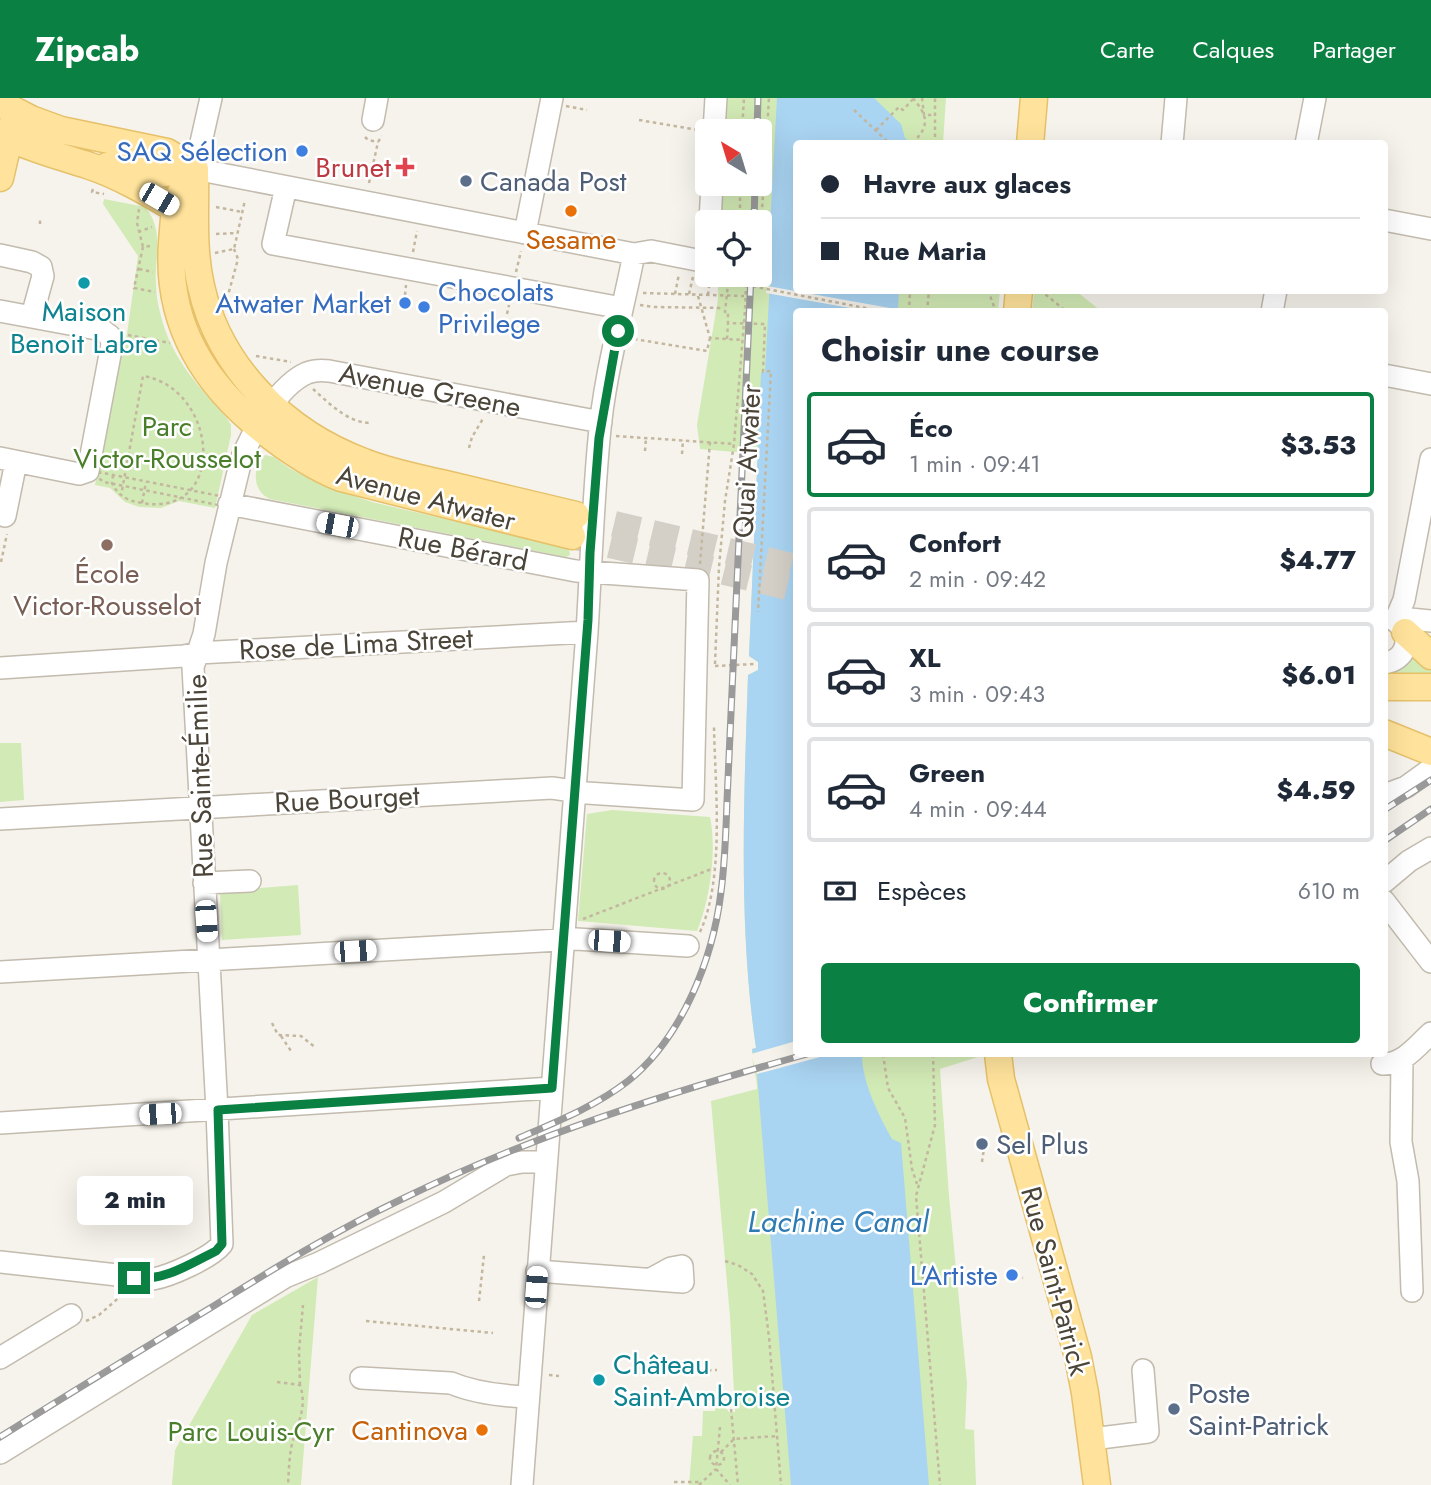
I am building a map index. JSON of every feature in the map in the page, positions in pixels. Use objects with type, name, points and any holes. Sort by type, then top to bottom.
[{"type":"main road","points":[[1030,140],[1034,98]]},
{"type":"main road","points":[[0,178],[10,104],[50,127],[167,152],[195,169]]},
{"type":"main road","points":[[5,136],[39,151],[88,165],[137,187],[166,216],[195,169]]},
{"type":"main road","points":[[88,165],[133,167],[163,173],[195,169]]},
{"type":"main road","name":"Avenue Atwater","points":[[195,169],[196,255],[206,306],[215,330],[233,361],[253,387],[265,416]]},
{"type":"main road","name":"Avenue Atwater","points":[[166,216],[176,309],[194,354],[217,386],[265,416],[365,463],[574,525]]},
{"type":"main road","points":[[1395,624],[1431,656]]},
{"type":"main road","points":[[1388,687],[1431,687]]},
{"type":"main road","points":[[1388,735],[1426,759]]},
{"type":"main road","points":[[1388,756],[1426,759]]},
{"type":"main road","name":"Rue Saint-Patrick","points":[[999,1066],[1073,1339],[1085,1393],[1097,1485]]},
{"type":"street","points":[[211,98],[195,169],[286,187],[523,242],[634,254],[651,251],[695,268]]},
{"type":"street","points":[[377,98],[377,128]]},
{"type":"street","points":[[712,119],[716,98]]},
{"type":"street","points":[[1172,140],[1176,98]]},
{"type":"street","points":[[1307,140],[1315,98]]},
{"type":"street","points":[[523,242],[557,102]]},
{"type":"street","points":[[286,187],[273,244],[631,307]]},
{"type":"street","points":[[1388,221],[1431,229]]},
{"type":"street","points":[[522,1485],[590,571],[609,429],[631,307],[634,254]]},
{"type":"street","points":[[0,255],[32,261],[41,267],[43,276],[32,316]]},
{"type":"street","points":[[0,310],[102,330],[116,336],[111,349],[89,470],[79,474],[8,460],[7,520]]},
{"type":"street","name":"Avenue Greene","points":[[265,416],[299,378],[306,373],[320,370],[609,429]]},
{"type":"street","points":[[1388,376],[1431,384]]},
{"type":"street","name":"Rue Sainte-Émilie","points":[[0,1262],[153,1279],[216,1251],[218,1110],[192,675],[204,634],[222,502],[265,416]]},
{"type":"street","points":[[1395,624],[1404,600],[1431,459]]},
{"type":"street","name":"Rue Bérard","points":[[222,502],[567,569],[699,576]]},
{"type":"street","name":"Rue Bourget","points":[[0,819],[552,788],[693,800],[699,576]]},
{"type":"street","points":[[1395,624],[1410,619],[1431,621]]},
{"type":"street","points":[[1388,662],[1404,652],[1407,642],[1395,624]]},
{"type":"street","name":"Rose de Lima Street","points":[[0,668],[198,653],[587,632]]},
{"type":"street","points":[[1388,794],[1406,787],[1426,759]]},
{"type":"street","points":[[1388,879],[1409,861],[1431,848]]},
{"type":"street","points":[[204,883],[250,881]]},
{"type":"street","points":[[1388,906],[1431,962]]},
{"type":"street","points":[[0,972],[563,940],[693,941]]},
{"type":"street","points":[[1412,1292],[1408,1181],[1392,1062],[1431,1033]]},
{"type":"street","points":[[0,1123],[552,1088]]},
{"type":"street","points":[[0,1453],[293,1272],[319,1263],[443,1202],[501,1167],[522,1162],[546,1162]]},
{"type":"street","points":[[537,1271],[651,1279],[683,1274]]},
{"type":"street","points":[[0,1359],[78,1318]]},
{"type":"street","points":[[1092,1438],[1148,1432],[1143,1370]]},
{"type":"street","points":[[361,1378],[451,1383],[464,1389],[479,1390],[493,1386],[529,1393]]},
{"type":"path","points":[[743,119],[744,98]]},
{"type":"path","points":[[762,210],[769,98]]},
{"type":"path","points":[[876,131],[899,107],[903,110],[913,98],[924,115]]},
{"type":"path","points":[[916,140],[925,124],[922,98]]},
{"type":"path","points":[[935,98],[935,140]]},
{"type":"path","points":[[557,102],[587,110]]},
{"type":"path","points":[[854,110],[886,140]]},
{"type":"path","points":[[924,115],[935,115]]},
{"type":"path","points":[[639,120],[695,129]]},
{"type":"path","points":[[369,183],[378,142],[377,128]]},
{"type":"path","points":[[226,304],[238,259],[234,248],[245,200]]},
{"type":"path","points":[[139,206],[138,232],[143,247],[134,288],[159,292]]},
{"type":"path","points":[[213,206],[242,212]]},
{"type":"path","points":[[138,232],[166,216]]},
{"type":"path","points":[[40,217],[40,224]]},
{"type":"path","points":[[412,261],[417,231]]},
{"type":"path","points":[[213,235],[238,233]]},
{"type":"path","points":[[515,280],[523,242]]},
{"type":"path","points":[[143,247],[158,246]]},
{"type":"path","points":[[215,253],[234,248]]},
{"type":"path","points":[[139,270],[158,273]]},
{"type":"path","points":[[675,294],[680,271]]},
{"type":"path","points":[[689,295],[695,285]]},
{"type":"path","points":[[706,287],[708,295]]},
{"type":"path","points":[[727,287],[724,312],[728,312],[727,339]]},
{"type":"path","points":[[746,287],[734,444],[719,567],[715,666],[754,664]]},
{"type":"path","points":[[760,287],[865,308]]},
{"type":"path","points":[[643,293],[746,296]]},
{"type":"path","points":[[1045,294],[1062,308]]},
{"type":"path","points":[[634,339],[707,351],[709,338],[698,295]]},
{"type":"path","points":[[631,307],[725,308]]},
{"type":"path","points":[[728,323],[744,323]]},
{"type":"path","name":"Quai Atwater","points":[[744,323],[765,324],[763,372],[771,371],[773,376],[758,612]]},
{"type":"path","points":[[116,336],[172,343]]},
{"type":"path","points":[[709,338],[743,340]]},
{"type":"path","points":[[253,356],[297,363]]},
{"type":"path","points":[[113,475],[112,483],[121,496],[142,503],[165,504],[181,497],[198,480],[203,460],[202,435],[194,414],[169,386],[143,376],[121,496]]},
{"type":"path","points":[[311,387],[358,423],[371,423]]},
{"type":"path","points":[[469,448],[485,414]]},
{"type":"path","points":[[609,429],[646,438],[734,444]]},
{"type":"path","points":[[645,452],[646,438]]},
{"type":"path","points":[[682,454],[683,440]]},
{"type":"path","points":[[699,576],[710,442]]},
{"type":"path","points":[[98,472],[178,487],[222,502],[166,495],[104,482],[97,477],[98,472]]},
{"type":"path","points":[[142,503],[146,481]]},
{"type":"path","points":[[165,504],[167,486]]},
{"type":"path","points":[[1,562],[7,520]]},
{"type":"path","points":[[693,941],[708,910],[714,868],[714,727]]},
{"type":"path","points":[[709,816],[716,816]]},
{"type":"path","points":[[578,921],[714,868]]},
{"type":"path","points":[[662,874],[669,876],[671,881],[665,887],[656,886],[653,880],[662,874]]},
{"type":"path","points":[[272,1023],[291,1051]]},
{"type":"path","points":[[280,1035],[301,1036],[316,1048]]},
{"type":"path","points":[[883,1057],[888,1088],[905,1118],[912,1169],[917,1184],[916,1205],[940,1485]]},
{"type":"path","points":[[917,1184],[925,1167],[934,1125],[933,1057]]},
{"type":"path","points":[[982,1163],[984,1148]]},
{"type":"path","points":[[479,1301],[484,1255]]},
{"type":"path","points":[[725,1261],[752,1274],[763,1291],[781,1485]]},
{"type":"path","points":[[1016,1275],[1023,1278]]},
{"type":"path","points":[[78,1318],[99,1315],[126,1292]]},
{"type":"path","points":[[288,1485],[292,1448],[303,1409],[299,1351],[303,1305]]},
{"type":"path","points":[[366,1321],[493,1332]]},
{"type":"path","points":[[687,1371],[717,1370]]},
{"type":"path","points":[[552,1375],[559,1376]]},
{"type":"path","points":[[277,1382],[300,1385]]},
{"type":"path","points":[[731,1409],[738,1485]]},
{"type":"path","points":[[717,1467],[720,1427]]},
{"type":"path","points":[[730,1485],[711,1463],[711,1454],[720,1452],[734,1439],[777,1436]]},
{"type":"path","points":[[674,1482],[701,1483],[724,1462],[724,1456],[720,1452]]},
{"type":"green space","name":"Lachine Canal","points":[[725,98],[946,98],[943,140],[793,140],[793,294],[1000,294],[998,308],[793,308],[793,1057],[978,1057],[940,1069],[967,1383],[965,1429],[974,1430],[976,1485],[689,1485],[693,1436],[702,1436],[703,1411],[715,1411],[716,1395],[729,1412],[735,1412],[730,1317],[711,1101],[757,1089],[752,1054],[752,1049],[756,1048],[750,1002],[744,862],[748,675],[758,670],[758,662],[749,656],[758,454],[700,449],[697,425],[718,287],[772,287],[772,210],[720,210],[720,196],[772,196],[772,119],[724,119]]},
{"type":"green space","name":"Parc Victor-Rousselot","points":[[104,199],[145,207],[151,216],[157,234],[157,296],[166,331],[187,371],[231,425],[215,508],[179,501],[161,508],[139,507],[125,502],[110,488],[95,485],[121,343],[125,343],[127,334],[138,256],[103,204]]},
{"type":"green space","points":[[1034,294],[1080,294],[1097,308],[1032,308]]},
{"type":"green space","points":[[265,455],[274,457],[321,485],[372,502],[569,548],[570,555],[566,557],[270,499],[260,491],[256,479],[258,466]]},
{"type":"green space","points":[[1413,654],[1431,666],[1431,676],[1388,674],[1388,669]]},
{"type":"green space","points":[[0,743],[21,743],[24,800],[0,802]]},
{"type":"green space","points":[[612,810],[710,817],[713,844],[711,875],[706,905],[697,931],[578,921],[587,814]]},
{"type":"green space","points":[[298,885],[301,935],[222,940],[220,891]]},
{"type":"green space","name":"Parc Louis-Cyr","points":[[318,1277],[301,1485],[172,1485],[175,1450],[252,1315]]},
{"type":"water","name":"Lachine Canal","points":[[777,98],[874,98],[901,124],[908,140],[793,140],[793,294],[899,294],[898,308],[793,308],[793,1057],[862,1057],[865,1076],[876,1109],[892,1139],[901,1143],[929,1485],[791,1485],[757,1074],[752,1049],[756,1048],[750,1002],[745,908],[748,675],[758,670],[758,662],[749,656],[761,373],[765,372],[770,287],[772,287],[771,210]]},
{"type":"pier","points":[[767,287],[793,291],[793,294],[812,294],[890,308],[850,308],[766,293]]},
{"type":"pier","points":[[793,1042],[793,1057],[820,1057],[757,1074],[751,1054]]},
{"type":"tunnel","points":[[576,515],[793,566]]},
{"type":"tunnel","points":[[572,536],[793,588]]},
{"type":"railway","points":[[757,119],[758,98]]},
{"type":"railway","points":[[754,210],[755,196]]},
{"type":"railway","points":[[519,1138],[603,1098],[628,1081],[647,1063],[679,1020],[692,995],[711,944],[721,892],[725,847],[750,287]]},
{"type":"railway","points":[[1388,807],[1431,780]]},
{"type":"railway","points":[[1388,838],[1431,809]]},
{"type":"railway","points":[[0,1437],[281,1265],[400,1200],[549,1136],[703,1084],[797,1057]]},
{"type":"place","name":"SAQ Sélection","points":[[302,151]]},
{"type":"place","name":"Brunet","points":[[405,167]]},
{"type":"place","name":"Canada Post","points":[[466,181]]},
{"type":"place","name":"Sesame","points":[[571,211]]},
{"type":"place","name":"Maison Benoit Labre","points":[[84,283]]},
{"type":"place","name":"Atwater Market","points":[[405,303]]},
{"type":"place","name":"Chocolats Privilege","points":[[424,307]]},
{"type":"place","name":"École Victor-Rousselot","points":[[107,545]]},
{"type":"place","name":"Sel Plus","points":[[982,1144]]},
{"type":"place","name":"L'Artiste","points":[[1012,1275]]},
{"type":"place","name":"Château Saint-Ambroise","points":[[599,1380]]},
{"type":"place","name":"Poste Saint-Patrick","points":[[1174,1409]]},
{"type":"place","name":"Cantinova","points":[[482,1430]]},
{"type":"route","points":[[134,1278],[161,1278],[216,1251],[222,1244],[218,1110],[552,1088],[588,620],[599,438],[618,331]]}]
